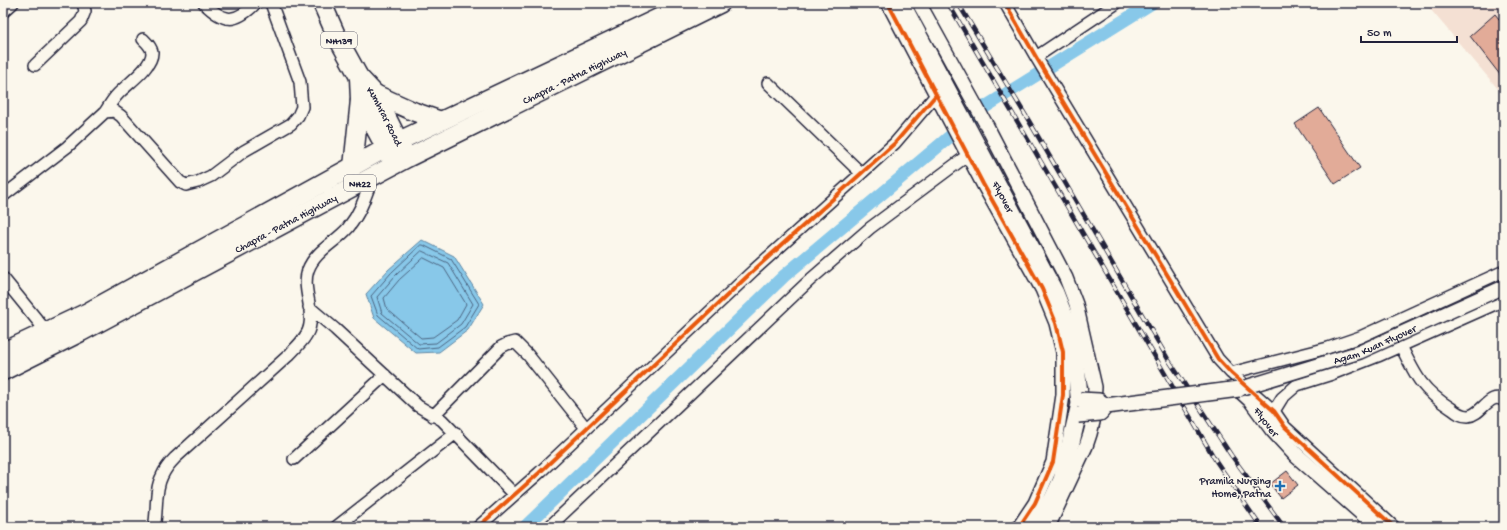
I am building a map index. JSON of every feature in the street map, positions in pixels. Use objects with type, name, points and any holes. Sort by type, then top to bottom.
[{"type":"highway","name":"Kumhrar Road","points":[[322,3],[336,35],[401,161]]},
{"type":"highway","name":"Chapra - Patna Highway","points":[[3,352],[46,331],[82,316],[392,145],[690,3]]},
{"type":"highway","name":"Chapra - Patna Highway","points":[[3,371],[81,332],[401,161],[721,3]]},
{"type":"highway","points":[[352,167],[368,97],[441,121]]},
{"type":"main road","name":"Flyover","points":[[901,3],[1055,293],[1070,336],[1076,366],[1079,407],[1062,480],[1053,500],[1036,527]]},
{"type":"main road","name":"Flyover","points":[[1240,389],[1251,400],[1273,430],[1296,455],[1378,527]]},
{"type":"main road","points":[[1079,407],[1100,400],[1106,406],[1240,389]]},
{"type":"street","points":[[3,12],[13,3]]},
{"type":"street","points":[[35,65],[81,21],[85,11],[83,3]]},
{"type":"street","points":[[204,3],[214,13],[225,19],[236,17],[247,12],[256,3]]},
{"type":"street","points":[[105,112],[114,111],[121,116],[180,182],[186,185],[198,182],[211,176],[244,151],[291,124],[298,116],[302,107],[300,82],[271,3]]},
{"type":"street","points":[[888,3],[936,95],[1042,289],[1056,323],[1063,352],[1063,395],[1053,462],[1035,503],[1019,527]]},
{"type":"street","points":[[919,3],[968,89],[1073,293],[1091,365],[1095,387],[1093,422],[1090,434],[1086,446],[1048,527]]},
{"type":"street","points":[[1005,3],[1055,89],[1218,359],[1231,373],[1274,411],[1284,427],[1394,527]]},
{"type":"street","points":[[1036,57],[1117,3]]},
{"type":"street","points":[[3,196],[67,147],[105,112],[118,94],[146,67],[152,52],[150,47],[143,39]]},
{"type":"street","points":[[768,83],[861,173]]},
{"type":"street","points":[[478,527],[754,270],[895,143],[936,95]]},
{"type":"street","points":[[549,527],[810,280],[870,228],[966,149]]},
{"type":"street","points":[[154,527],[156,520],[158,489],[161,477],[167,468],[175,458],[294,349],[306,335],[310,324],[306,283],[308,269],[318,254],[347,229],[355,218],[363,206],[373,176]]},
{"type":"street","points":[[1231,373],[1343,344],[1380,329],[1504,271]]},
{"type":"street","points":[[3,278],[46,331]]},
{"type":"street","name":"Agam Kuan Flyover","points":[[1240,389],[1360,352],[1504,287]]},
{"type":"street","points":[[1274,411],[1282,398],[1297,385],[1332,374],[1401,346],[1504,300]]},
{"type":"street","points":[[309,307],[418,406],[442,420],[514,494]]},
{"type":"street","points":[[434,416],[501,347],[515,342],[528,355],[586,428]]},
{"type":"street","points":[[1401,346],[1413,372],[1422,386],[1460,416],[1470,416],[1479,412],[1485,405],[1495,398],[1504,401]]},
{"type":"street","points":[[294,458],[385,375]]},
{"type":"street","points":[[336,527],[349,523],[456,433]]},
{"type":"shaded area","points":[[1425,3],[1504,3],[1504,96]]},
{"type":"water","points":[[422,240],[454,256],[484,304],[468,330],[439,352],[416,353],[374,318],[366,294],[388,270]]},
{"type":"building","points":[[1495,14],[1504,25],[1504,80],[1470,36]]},
{"type":"building","points":[[1319,108],[1360,168],[1335,184],[1295,124]]},
{"type":"building","points":[[1287,471],[1298,485],[1281,498],[1270,484]]},
{"type":"waterway","points":[[525,527],[784,276],[985,107],[1152,3]]},
{"type":"railway","points":[[948,3],[1216,461],[1261,527]]},
{"type":"railway","points":[[958,3],[1029,121],[1168,359],[1231,455],[1284,527]]},
{"type":"cycle path","points":[[888,3],[983,184],[1042,289],[1056,323],[1063,352],[1063,395],[1053,462],[1035,503],[1019,527]]},
{"type":"cycle path","points":[[1005,3],[1218,359],[1231,373],[1274,411],[1285,427],[1394,527]]},
{"type":"cycle path","points":[[478,527],[539,473],[754,270],[895,143],[936,95]]},
{"type":"place","name":"Pramila Nursing Home, Patna","points":[[1280,486]]}]
